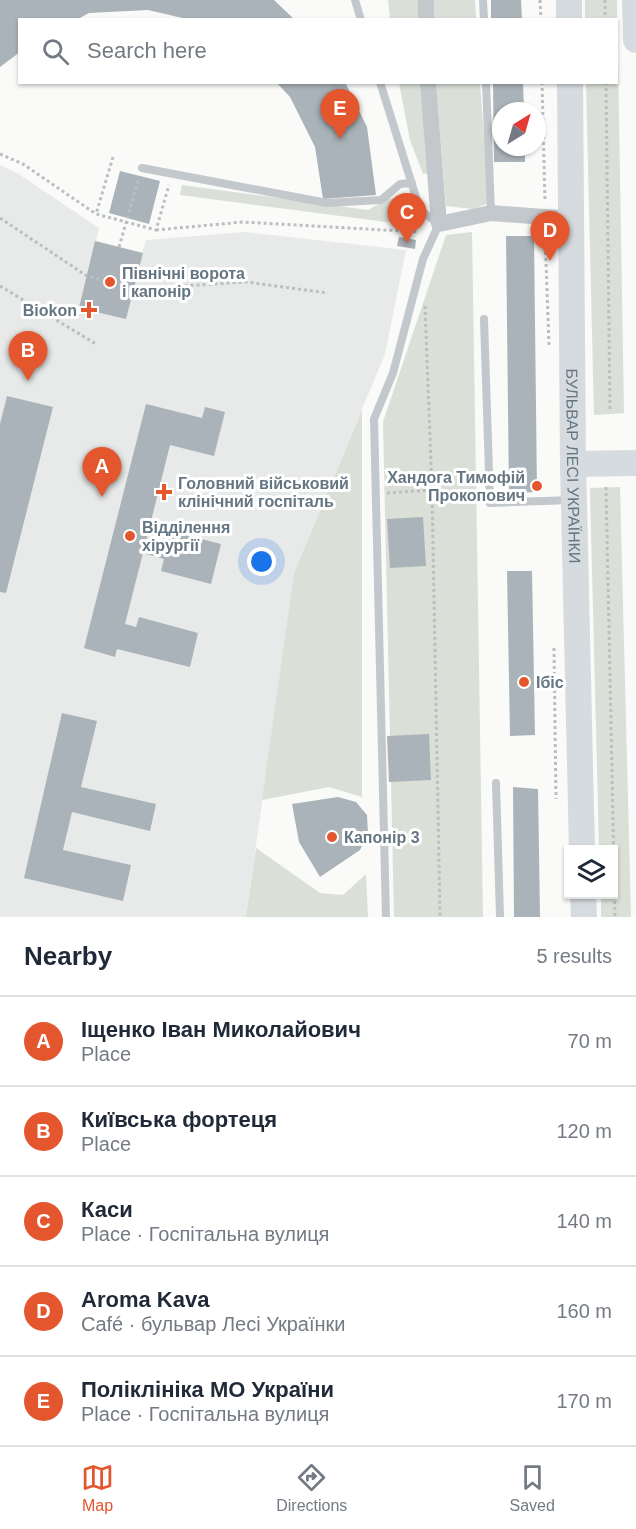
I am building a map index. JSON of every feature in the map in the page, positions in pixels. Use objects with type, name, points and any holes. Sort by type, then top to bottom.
[{"type":"main road","points":[[569,0],[569,18]]},
{"type":"main road","points":[[635,0],[636,40]]},
{"type":"main road","name":"БУЛЬВАР ЛЕСІ УКРАЇНКИ","points":[[570,84],[573,464],[582,845]]},
{"type":"main road","points":[[573,464],[636,463]]},
{"type":"main road","points":[[584,899],[584,917]]},
{"type":"street","points":[[426,0],[426,18]]},
{"type":"street","points":[[428,84],[439,224],[491,213],[571,219]]},
{"type":"lane","points":[[354,0],[360,18]]},
{"type":"lane","points":[[483,0],[484,18]]},
{"type":"lane","points":[[381,84],[420,210],[439,224],[423,259],[393,373],[374,419],[386,917]]},
{"type":"lane","points":[[486,84],[491,213]]},
{"type":"lane","points":[[142,168],[327,203],[381,200],[400,184],[412,183]]},
{"type":"lane","points":[[484,319],[490,503],[574,500]]},
{"type":"lane","points":[[496,783],[500,917]]},
{"type":"path","points":[[540,0],[541,18]]},
{"type":"path","points":[[605,0],[605,18]]},
{"type":"path","points":[[542,84],[550,353]]},
{"type":"path","points":[[606,84],[610,411]]},
{"type":"path","points":[[0,154],[23,164],[96,214],[156,230],[243,222],[419,232]]},
{"type":"path","points":[[96,214],[113,157]]},
{"type":"path","points":[[118,247],[142,168]]},
{"type":"path","points":[[156,230],[165,195]]},
{"type":"path","points":[[0,218],[87,276],[134,289],[246,282],[328,293]]},
{"type":"path","points":[[0,286],[96,344]]},
{"type":"path","points":[[425,305],[432,490],[440,917]]},
{"type":"path","points":[[606,487],[615,917]]},
{"type":"path","points":[[376,493],[432,490]]},
{"type":"shaded area","points":[[388,0],[422,0],[422,18],[390,18]]},
{"type":"shaded area","points":[[434,0],[475,0],[476,18],[434,18]]},
{"type":"shaded area","points":[[585,0],[617,0],[617,18],[585,18]]},
{"type":"shaded area","points":[[618,59],[624,413],[594,415],[586,84],[618,84]]},
{"type":"shaded area","points":[[399,84],[424,84],[431,173],[423,174],[410,140]]},
{"type":"shaded area","points":[[436,84],[480,84],[489,203],[473,209],[446,206]]},
{"type":"shaded area","name":"Головний військовий клінічний госпіталь","points":[[0,165],[17,173],[99,228],[96,241],[142,253],[146,240],[244,232],[406,250],[385,354],[294,573],[246,917],[0,917]]},
{"type":"shaded area","points":[[182,185],[368,210],[388,199],[397,198],[411,211],[409,225],[180,195]]},
{"type":"shaded area","points":[[472,232],[483,917],[394,917],[383,422],[446,235]]},
{"type":"shaded area","points":[[362,410],[362,797],[329,787],[262,800],[294,573]]},
{"type":"shaded area","points":[[620,487],[631,917],[601,917],[601,899],[618,899],[618,845],[599,845],[590,488]]},
{"type":"shaded area","points":[[256,848],[320,893],[343,895],[366,874],[368,917],[246,917]]},
{"type":"building","points":[[0,0],[274,0],[293,18],[182,18],[148,10],[89,13],[80,18],[18,18],[18,54],[0,67]]},
{"type":"building","points":[[491,0],[521,0],[522,18],[491,18]]},
{"type":"building","points":[[278,84],[346,84],[367,127],[376,195],[323,199],[315,147],[290,97]]},
{"type":"building","points":[[493,84],[523,84],[524,102],[493,102]]},
{"type":"building","points":[[494,156],[525,156],[525,162],[494,162]]},
{"type":"building","points":[[120,171],[160,181],[149,224],[109,213]]},
{"type":"building","points":[[506,236],[534,236],[537,492],[509,493]]},
{"type":"building","points":[[399,237],[416,240],[415,249],[397,246]]},
{"type":"building","name":"Північні ворота і капонір","points":[[95,241],[143,253],[126,319],[79,308]]},
{"type":"building","points":[[7,396],[53,407],[6,593],[0,592],[0,424]]},
{"type":"building","name":"Відділення хірургії","points":[[146,404],[202,418],[205,407],[225,412],[214,456],[170,445],[146,541],[166,546],[170,531],[221,544],[211,584],[161,571],[164,559],[143,553],[125,624],[136,627],[139,617],[198,633],[190,667],[117,649],[115,657],[84,648]]},
{"type":"building","points":[[423,517],[426,566],[390,568],[387,519]]},
{"type":"building","points":[[507,571],[532,571],[535,735],[510,736]]},
{"type":"building","points":[[62,713],[97,721],[81,787],[156,804],[150,831],[72,812],[63,850],[131,865],[123,901],[24,878]]},
{"type":"building","points":[[429,734],[431,780],[389,782],[387,736]]},
{"type":"building","points":[[513,787],[538,789],[540,917],[514,917]]},
{"type":"building","name":"Капонір 3","points":[[338,797],[356,802],[367,815],[368,833],[360,850],[320,877],[299,842],[292,804]]},
{"type":"place","name":"Поліклініка МО України","points":[[340,139]]},
{"type":"place","name":"Каси","points":[[407,243]]},
{"type":"place","name":"Aroma Kava","points":[[550,261]]},
{"type":"place","name":"Північні ворота і капонір","points":[[110,282]]},
{"type":"place","name":"Biokon","points":[[89,310]]},
{"type":"place","name":"Київська фортеця","points":[[28,381]]},
{"type":"place","name":"Хандога Тимофій Прокопович","points":[[537,486]]},
{"type":"place","name":"Головний військовий клінічний госпіталь","points":[[164,492]]},
{"type":"place","name":"Іщенко Іван Миколайович","points":[[102,497]]},
{"type":"place","name":"Відділення хірургії","points":[[130,536]]},
{"type":"place","name":"Ібіс","points":[[524,682]]},
{"type":"place","name":"Капонір 3","points":[[332,837]]}]
